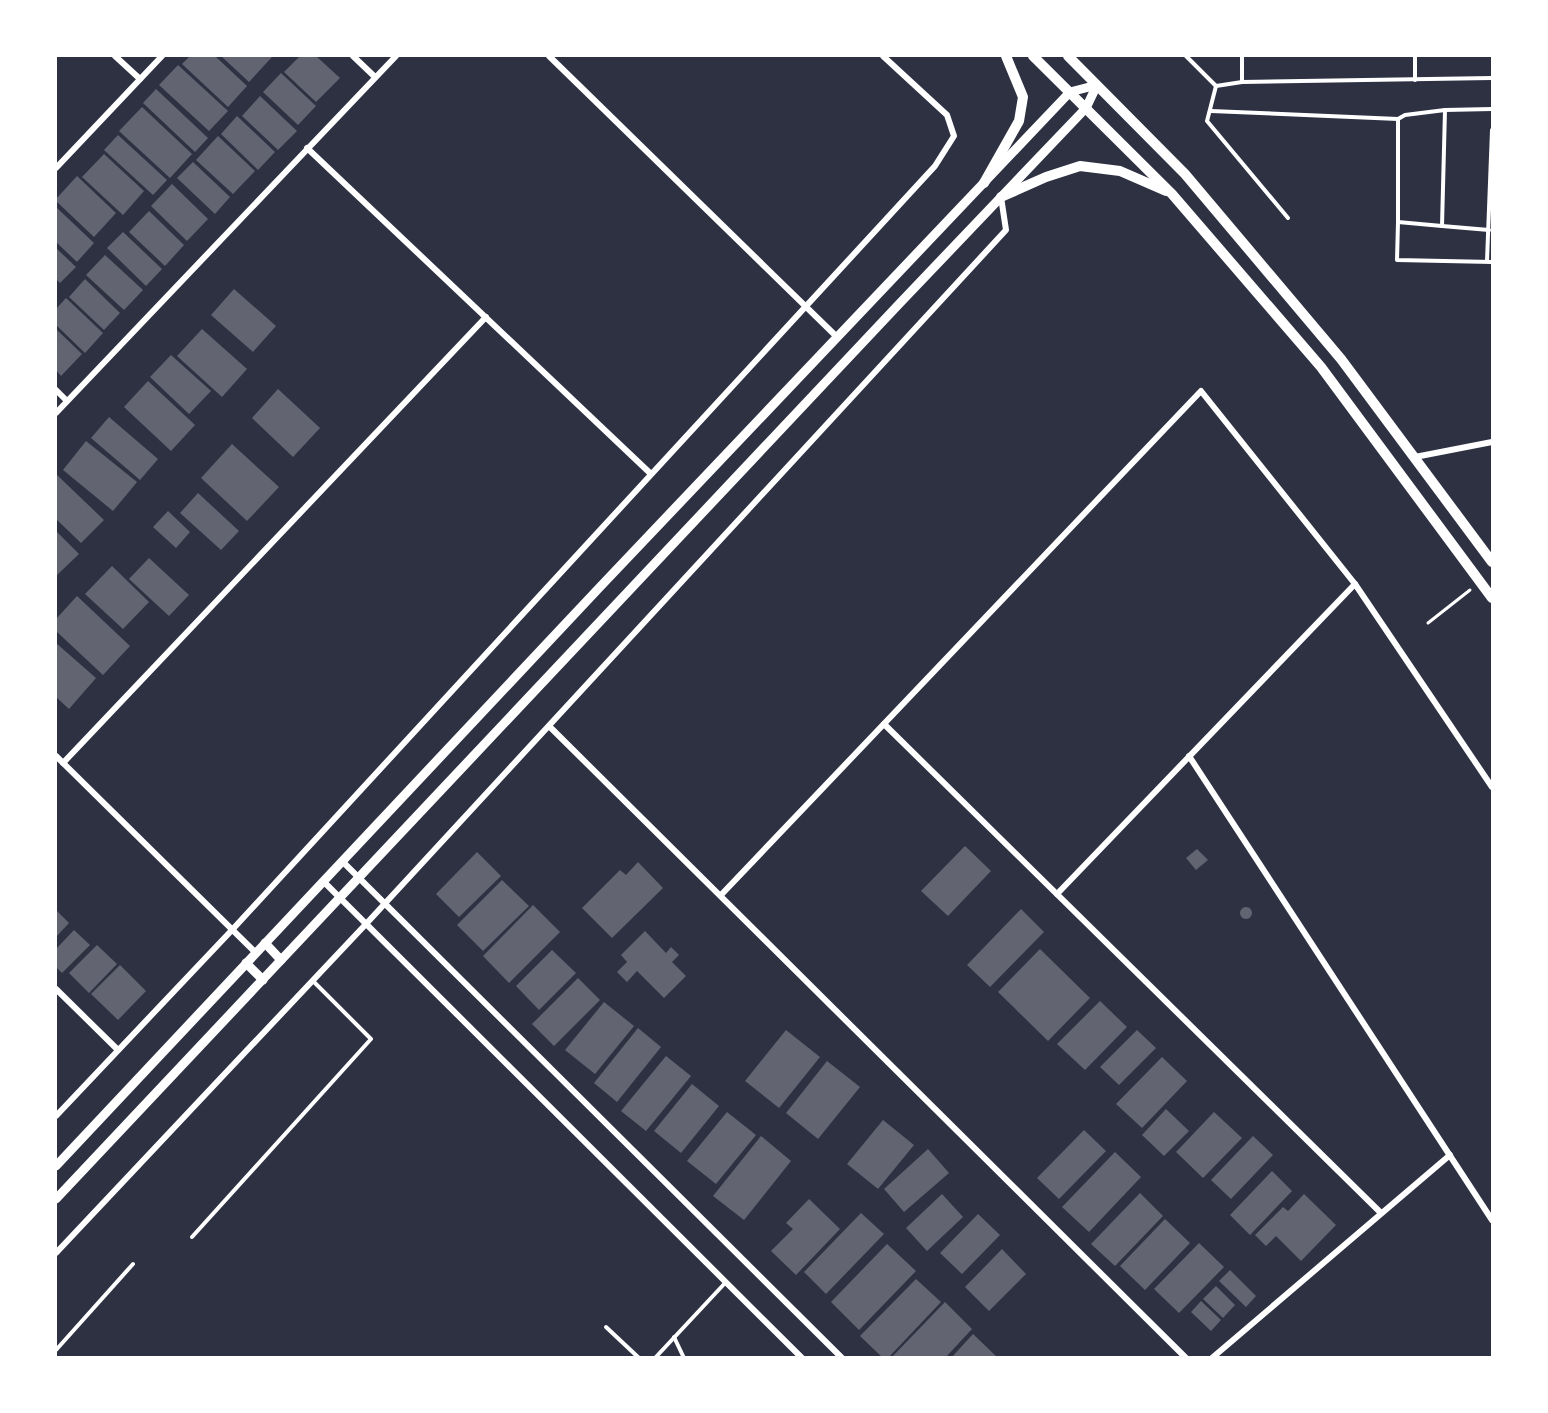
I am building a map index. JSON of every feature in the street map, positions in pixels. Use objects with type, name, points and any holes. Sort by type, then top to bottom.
[{"type":"main road","points":[[984,183],[1019,121],[1023,97],[1006,56]]},
{"type":"main road","points":[[1033,56],[1172,194],[1321,367],[1492,598]]},
{"type":"main road","points":[[1068,56],[1185,174],[1341,359],[1492,562]]},
{"type":"main road","points":[[1001,197],[1046,177],[1080,166],[1120,171],[1172,194]]},
{"type":"street","points":[[115,56],[140,79]]},
{"type":"street","points":[[56,168],[162,56]]},
{"type":"street","points":[[353,56],[375,77]]},
{"type":"street","points":[[56,413],[396,56]]},
{"type":"street","points":[[549,56],[837,337]]},
{"type":"street","points":[[56,1116],[232,930],[935,166],[954,136],[947,115],[883,56]]},
{"type":"street","points":[[56,1166],[1070,92],[1097,85]]},
{"type":"street","points":[[56,1199],[1086,108],[1097,85]]},
{"type":"street","points":[[307,148],[651,474]]},
{"type":"street","points":[[56,1253],[366,924],[1006,230],[1001,197]]},
{"type":"street","points":[[63,763],[486,316]]},
{"type":"street","points":[[56,390],[67,401]]},
{"type":"street","points":[[721,895],[1200,391],[1355,584],[1492,787]]},
{"type":"street","points":[[1414,457],[1492,442]]},
{"type":"street","points":[[1057,894],[1355,584]]},
{"type":"street","points":[[884,724],[1381,1214]]},
{"type":"street","points":[[549,726],[1186,1358]]},
{"type":"street","points":[[56,756],[256,953]]},
{"type":"street","points":[[1189,756],[1492,1220]]},
{"type":"street","points":[[342,861],[842,1358]]},
{"type":"street","points":[[323,881],[802,1358]]},
{"type":"street","points":[[265,943],[282,960]]},
{"type":"street","points":[[246,963],[263,980]]},
{"type":"street","points":[[56,989],[118,1050]]},
{"type":"street","points":[[1212,1358],[1450,1155]]},
{"type":"lane","points":[[1186,56],[1216,86]]},
{"type":"lane","points":[[1242,56],[1242,82]]},
{"type":"lane","points":[[1415,56],[1415,80]]},
{"type":"lane","points":[[1216,86],[1242,82],[1492,78]]},
{"type":"lane","points":[[1216,86],[1207,121],[1288,218]]},
{"type":"lane","points":[[1211,111],[1398,119],[1405,115],[1445,110],[1492,109]]},
{"type":"lane","points":[[1442,226],[1445,110]]},
{"type":"lane","points":[[1398,119],[1397,260],[1490,262],[1492,130]]},
{"type":"lane","points":[[1398,222],[1489,230]]},
{"type":"lane","points":[[192,1237],[371,1038],[313,981]]},
{"type":"lane","points":[[56,1350],[133,1264]]},
{"type":"lane","points":[[655,1358],[726,1282]]},
{"type":"lane","points":[[606,1327],[639,1358]]},
{"type":"lane","points":[[674,1337],[684,1358]]},
{"type":"path","points":[[1428,623],[1474,586]]},
{"type":"building","points":[[190,56],[215,56],[247,86],[228,107],[182,64]]},
{"type":"building","points":[[221,56],[270,56],[272,57],[249,82]]},
{"type":"building","points":[[300,56],[316,56],[340,78],[316,102],[284,72]]},
{"type":"building","points":[[178,65],[228,111],[209,131],[159,85]]},
{"type":"building","points":[[281,73],[316,106],[298,125],[263,92]]},
{"type":"building","points":[[156,89],[208,138],[195,152],[143,103]]},
{"type":"building","points":[[260,96],[297,131],[278,150],[242,116]]},
{"type":"building","points":[[142,107],[192,154],[170,178],[119,131]]},
{"type":"building","points":[[237,116],[275,152],[258,170],[221,134]]},
{"type":"building","points":[[118,135],[167,180],[153,195],[104,150]]},
{"type":"building","points":[[218,136],[255,171],[233,194],[196,160]]},
{"type":"building","points":[[104,154],[144,191],[123,215],[82,177]]},
{"type":"building","points":[[193,162],[230,197],[215,214],[177,178]]},
{"type":"building","points":[[77,176],[116,213],[94,237],[56,201]]},
{"type":"building","points":[[172,184],[208,219],[187,241],[151,206]]},
{"type":"building","points":[[56,207],[94,243],[77,262],[56,242]]},
{"type":"building","points":[[149,211],[184,245],[165,266],[129,232]]},
{"type":"building","points":[[123,232],[162,269],[146,286],[107,248]]},
{"type":"building","points":[[56,248],[76,267],[60,283],[56,279]]},
{"type":"building","points":[[105,255],[143,290],[124,310],[86,275]]},
{"type":"building","points":[[85,279],[120,313],[104,330],[69,297]]},
{"type":"building","points":[[234,289],[276,326],[253,352],[211,315]]},
{"type":"building","points":[[66,298],[103,333],[85,353],[56,325],[56,309]]},
{"type":"building","points":[[56,329],[82,354],[61,376],[56,370]]},
{"type":"building","points":[[202,329],[247,369],[222,397],[177,356]]},
{"type":"building","points":[[171,355],[211,391],[189,414],[150,377]]},
{"type":"building","points":[[148,381],[195,425],[171,451],[124,407]]},
{"type":"building","points":[[278,389],[320,428],[293,457],[252,418]]},
{"type":"building","points":[[109,417],[158,459],[140,480],[91,438]]},
{"type":"building","points":[[86,441],[137,482],[113,511],[63,470]]},
{"type":"building","points":[[232,444],[279,487],[247,521],[201,478]]},
{"type":"building","points":[[56,474],[104,520],[81,543],[56,519]]},
{"type":"building","points":[[198,493],[239,531],[221,550],[180,513]]},
{"type":"building","points":[[168,511],[190,532],[176,548],[153,527]]},
{"type":"building","points":[[56,531],[79,554],[56,576]]},
{"type":"building","points":[[149,558],[189,595],[169,616],[129,579]]},
{"type":"building","points":[[112,566],[149,602],[123,629],[85,594]]},
{"type":"building","points":[[77,596],[130,646],[103,675],[56,631],[56,619]]},
{"type":"building","points":[[56,643],[96,678],[69,709],[56,697]]},
{"type":"building","points":[[965,846],[991,871],[948,916],[921,891]]},
{"type":"building","points":[[1197,849],[1208,860],[1196,870],[1186,858]]},
{"type":"building","points":[[477,852],[501,876],[459,917],[436,894]]},
{"type":"building","points":[[638,862],[663,888],[612,938],[582,908],[620,870],[626,875]]},
{"type":"building","points":[[502,880],[529,906],[483,951],[457,925]]},
{"type":"building","points":[[533,905],[560,932],[509,983],[483,956]]},
{"type":"building","points":[[1248,907],[1251,908],[1251,918],[1244,919],[1241,918],[1240,911],[1241,908]]},
{"type":"building","points":[[1021,909],[1044,932],[990,987],[967,965]]},
{"type":"building","points":[[56,910],[69,923],[56,937]]},
{"type":"building","points":[[74,930],[90,945],[62,973],[56,967],[56,949]]},
{"type":"building","points":[[645,931],[666,953],[671,947],[679,955],[672,962],[686,976],[664,998],[637,971],[627,982],[617,972],[627,962],[621,955]]},
{"type":"building","points":[[97,945],[117,964],[89,993],[69,973]]},
{"type":"building","points":[[1040,949],[1090,998],[1048,1041],[998,992]]},
{"type":"building","points":[[552,950],[576,973],[539,1010],[516,986]]},
{"type":"building","points":[[120,965],[146,991],[118,1020],[91,994]]},
{"type":"building","points":[[578,978],[600,1000],[554,1046],[532,1024]]},
{"type":"building","points":[[1100,1001],[1127,1027],[1085,1070],[1057,1044]]},
{"type":"building","points":[[604,1002],[634,1026],[595,1074],[565,1050]]},
{"type":"building","points":[[638,1028],[661,1047],[617,1102],[594,1083]]},
{"type":"building","points":[[786,1030],[820,1057],[779,1108],[745,1081]]},
{"type":"building","points":[[1137,1030],[1156,1048],[1119,1085],[1100,1067]]},
{"type":"building","points":[[666,1056],[691,1076],[646,1131],[621,1111]]},
{"type":"building","points":[[1162,1057],[1187,1081],[1142,1128],[1116,1104]]},
{"type":"building","points":[[827,1061],[860,1087],[818,1139],[786,1113]]},
{"type":"building","points":[[692,1084],[719,1106],[681,1153],[654,1131]]},
{"type":"building","points":[[1166,1109],[1189,1131],[1164,1156],[1142,1135]]},
{"type":"building","points":[[727,1112],[756,1135],[716,1184],[687,1161]]},
{"type":"building","points":[[1214,1112],[1242,1138],[1203,1178],[1176,1152]]},
{"type":"building","points":[[883,1120],[914,1145],[878,1189],[847,1164]]},
{"type":"building","points":[[1084,1130],[1106,1151],[1059,1199],[1037,1178]]},
{"type":"building","points":[[761,1136],[791,1161],[744,1220],[713,1196]]},
{"type":"building","points":[[1253,1136],[1273,1155],[1231,1199],[1211,1180]]},
{"type":"building","points":[[928,1149],[949,1173],[904,1212],[884,1189]]},
{"type":"building","points":[[1115,1152],[1141,1177],[1089,1232],[1062,1207]]},
{"type":"building","points":[[1272,1171],[1292,1191],[1250,1235],[1230,1215]]},
{"type":"building","points":[[1140,1193],[1163,1216],[1115,1266],[1091,1244]]},
{"type":"building","points":[[942,1194],[963,1217],[927,1251],[906,1228]]},
{"type":"building","points":[[1304,1194],[1336,1225],[1301,1261],[1276,1236],[1266,1246],[1255,1235],[1283,1207],[1288,1211]]},
{"type":"building","points":[[809,1199],[840,1229],[796,1275],[771,1251],[793,1229],[786,1223]]},
{"type":"building","points":[[861,1213],[884,1234],[826,1294],[804,1272]]},
{"type":"building","points":[[978,1214],[1000,1235],[962,1274],[940,1253]]},
{"type":"building","points":[[1165,1219],[1190,1243],[1145,1290],[1120,1266]]},
{"type":"building","points":[[1199,1243],[1224,1267],[1179,1313],[1154,1289]]},
{"type":"building","points":[[887,1244],[916,1271],[859,1330],[831,1302]]},
{"type":"building","points":[[1002,1249],[1026,1274],[989,1311],[965,1287]]},
{"type":"building","points":[[1230,1270],[1256,1296],[1246,1307],[1219,1281]]},
{"type":"building","points":[[916,1279],[941,1302],[888,1358],[883,1358],[860,1336]]},
{"type":"building","points":[[1216,1286],[1235,1305],[1223,1318],[1203,1299]]},
{"type":"building","points":[[1201,1301],[1221,1320],[1211,1331],[1191,1312]]},
{"type":"building","points":[[945,1302],[972,1329],[945,1358],[891,1358]]},
{"type":"building","points":[[973,1334],[998,1358],[951,1358]]}]
